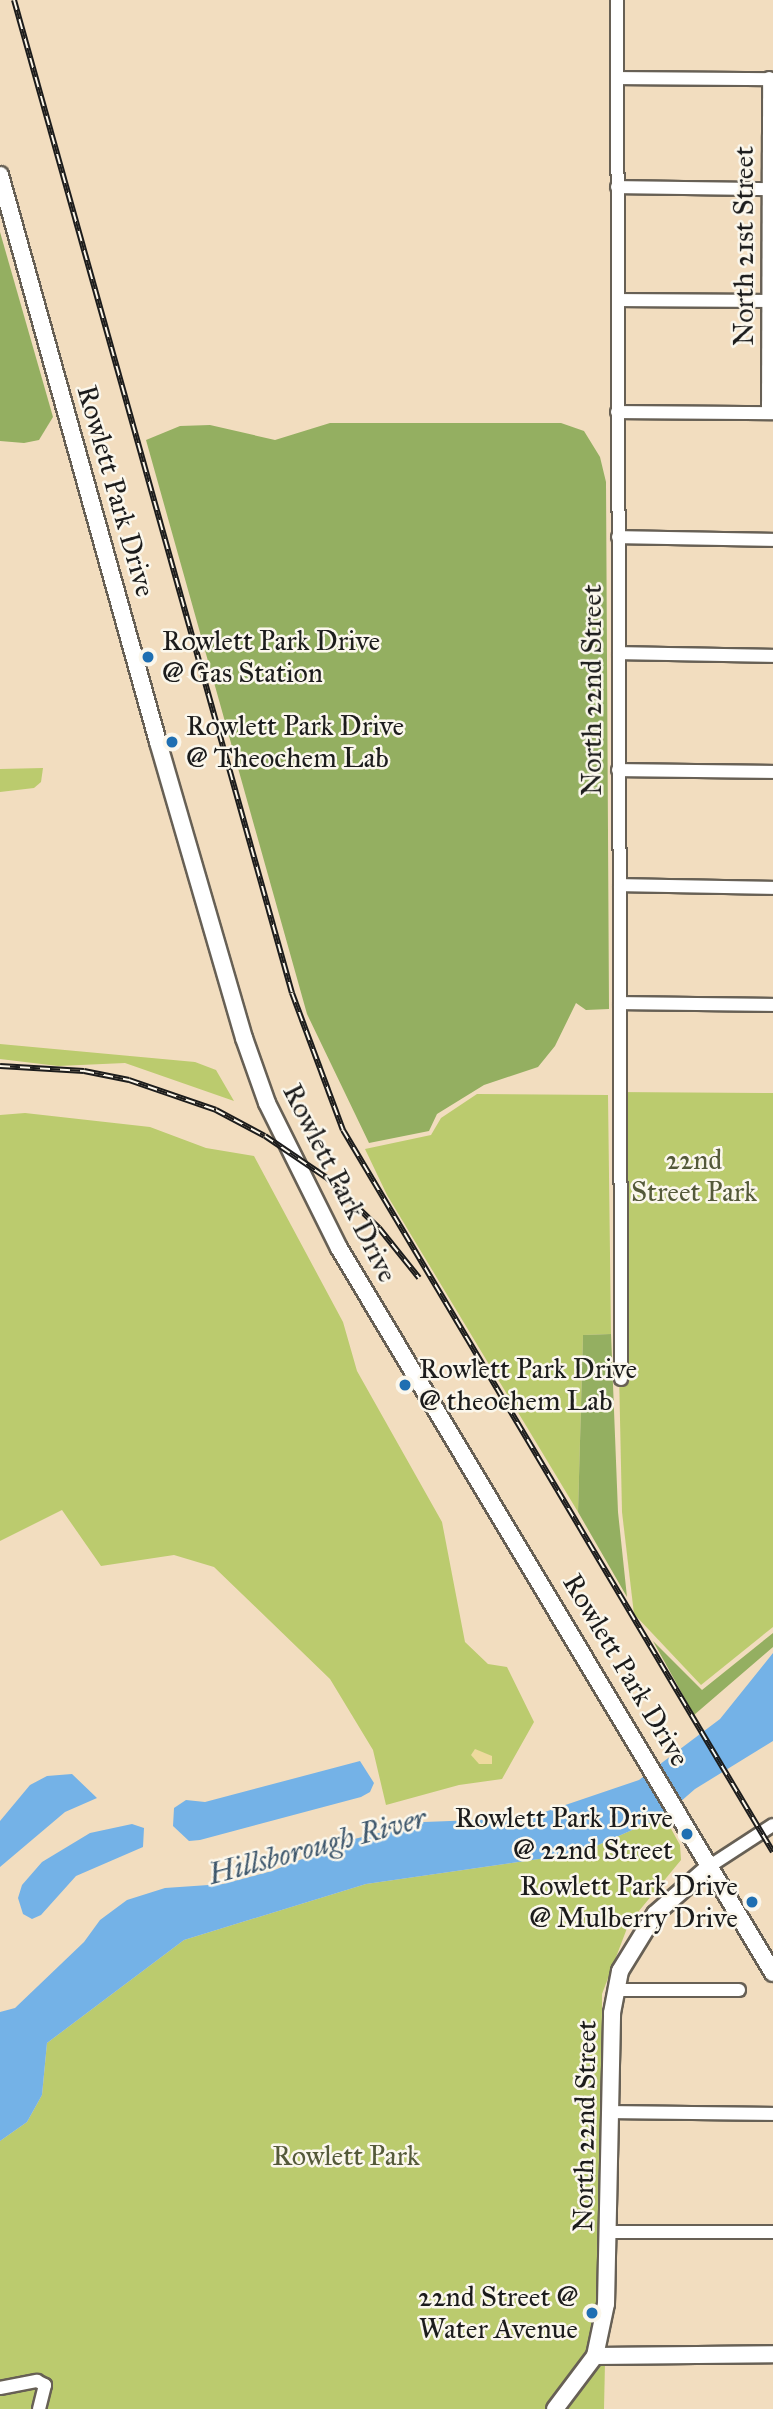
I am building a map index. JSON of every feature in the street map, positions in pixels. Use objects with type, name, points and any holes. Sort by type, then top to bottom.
[{"type":"street","name":"North 22nd Street","points":[[617,0],[621,1379]]},
{"type":"street","points":[[617,78],[771,78]]},
{"type":"street","name":"North 21st Street","points":[[771,78],[768,301],[771,413]]},
{"type":"street","name":"Rowlett Park Drive","points":[[0,175],[158,742],[244,1038],[267,1102],[352,1270],[647,1757],[773,1973]]},
{"type":"street","points":[[617,187],[769,189]]},
{"type":"street","points":[[618,300],[768,301]]},
{"type":"street","points":[[617,412],[771,413]]},
{"type":"street","points":[[618,537],[773,540]]},
{"type":"street","points":[[619,653],[773,656]]},
{"type":"street","points":[[618,770],[773,772]]},
{"type":"street","points":[[620,885],[773,888]]},
{"type":"street","points":[[620,1003],[773,1005]]},
{"type":"street","points":[[710,1866],[773,1825]]},
{"type":"street","name":"North 22nd Street","points":[[555,2409],[595,2356],[606,2304],[616,1990],[620,1971],[655,1914],[710,1866]]},
{"type":"street","points":[[616,1990],[739,1990]]},
{"type":"street","points":[[611,2112],[773,2114]]},
{"type":"street","points":[[610,2232],[773,2232]]},
{"type":"street","points":[[595,2356],[773,2354]]},
{"type":"street","points":[[0,2388],[37,2381],[45,2385],[39,2409]]},
{"type":"green space","points":[[0,232],[53,417],[39,440],[24,443],[0,441]]},
{"type":"green space","points":[[330,423],[561,423],[584,431],[600,457],[606,482],[609,1009],[586,1010],[576,1003],[555,1046],[538,1067],[484,1085],[437,1114],[429,1131],[369,1143],[307,1014],[146,440],[180,426],[210,425],[275,440]]},
{"type":"green space","points":[[43,768],[41,782],[34,788],[0,792],[0,769]]},
{"type":"green space","points":[[0,1044],[195,1062],[216,1070],[234,1101],[125,1063],[58,1066],[0,1059]]},
{"type":"green space","name":"22nd Street Park","points":[[613,1092],[773,1093],[773,1627],[701,1685],[634,1614],[622,1512]]},
{"type":"green space","points":[[477,1094],[608,1095],[611,1334],[583,1335],[578,1512],[387,1195],[365,1149],[431,1135],[441,1118]]},
{"type":"green space","points":[[25,1113],[150,1127],[206,1148],[254,1156],[343,1322],[357,1371],[442,1522],[465,1642],[488,1664],[507,1667],[534,1722],[502,1779],[459,1785],[386,1805],[373,1750],[330,1679],[214,1567],[174,1555],[101,1566],[62,1510],[0,1541],[0,1115]]},
{"type":"green space","points":[[611,1334],[618,1512],[627,1597],[578,1512],[583,1335]]},
{"type":"green space","points":[[773,1633],[773,1647],[694,1715],[653,1641],[702,1690]]},
{"type":"green space","name":"Rowlett Park","points":[[664,1816],[680,1845],[681,1860],[629,1923],[602,1994],[601,2305],[589,2353],[549,2409],[0,2409],[0,2141],[27,2122],[42,2095],[47,2043],[184,1940],[366,1884],[580,1853]]},
{"type":"green space","points":[[597,2362],[605,2362],[604,2409],[563,2409]]},
{"type":"sand","points":[[475,1749],[492,1756],[492,1764],[479,1764],[471,1755]]},
{"type":"water","points":[[773,1653],[773,1741],[695,1789],[664,1816],[580,1853],[366,1884],[184,1940],[47,2043],[42,2095],[27,2122],[0,2141],[0,2012],[15,2008],[84,1942],[100,1920],[127,1900],[165,1888],[223,1884],[272,1871],[350,1840],[424,1822],[527,1818],[639,1780],[720,1719]]},
{"type":"water","points":[[360,1761],[374,1783],[370,1792],[361,1797],[200,1840],[189,1841],[173,1826],[174,1808],[186,1800],[205,1802]]},
{"type":"water","points":[[72,1774],[97,1798],[65,1812],[0,1867],[0,1821],[30,1785],[47,1776]]},
{"type":"water","points":[[132,1824],[144,1828],[143,1847],[76,1876],[41,1915],[32,1919],[23,1914],[18,1898],[22,1885],[42,1862],[90,1833]]},
{"type":"railway","points":[[14,0],[292,993],[343,1130],[773,1852]]},
{"type":"railway","points":[[0,1066],[84,1071],[129,1080],[216,1110],[265,1136],[327,1178],[379,1228],[419,1278]]},
{"type":"place","name":"Rowlett Park Drive @ Gas Station","points":[[148,657]]},
{"type":"place","name":"Rowlett Park Drive @ Theochem Lab","points":[[172,742]]},
{"type":"place","name":"Rowlett Park Drive @ theochem Lab","points":[[405,1385]]},
{"type":"place","name":"Rowlett Park Drive @ 22nd Street","points":[[687,1834]]},
{"type":"place","name":"Rowlett Park Drive @ Mulberry Drive","points":[[752,1902]]},
{"type":"place","name":"22nd Street @ Water Avenue","points":[[592,2313]]},
{"type":"water label","name":"Hillsborough River","points":[[317,1846]]}]
